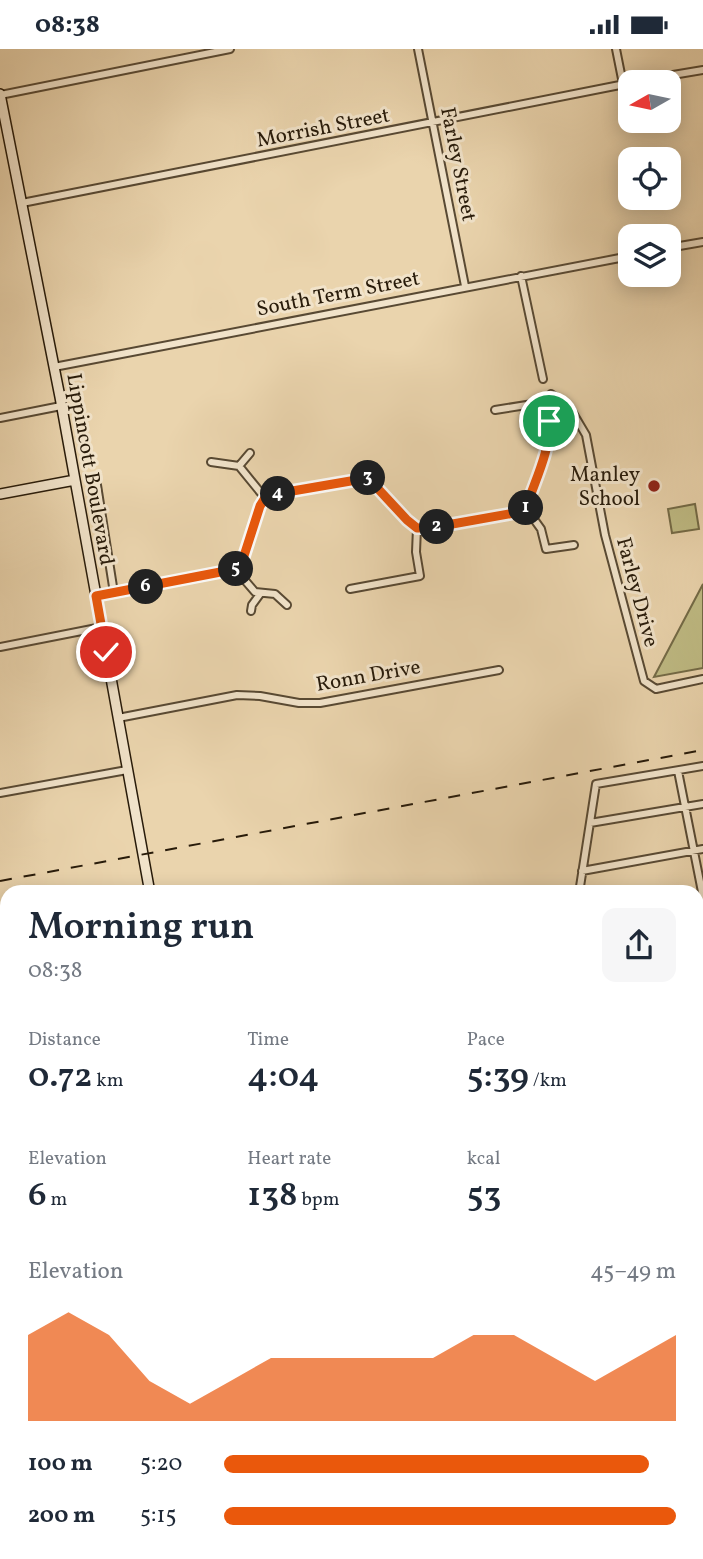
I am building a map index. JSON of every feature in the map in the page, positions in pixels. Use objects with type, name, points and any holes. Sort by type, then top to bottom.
[{"type":"street","points":[[0,94],[230,49]]},
{"type":"street","name":"Farley Street","points":[[418,49],[465,286]]},
{"type":"street","points":[[616,49],[623,70]]},
{"type":"street","name":"Morrish Street","points":[[681,74],[703,70]]},
{"type":"street","name":"Morrish Street","points":[[22,203],[618,85]]},
{"type":"street","name":"Lippincott Boulevard","points":[[0,94],[4,130],[22,203],[54,367],[149,885]]},
{"type":"street","points":[[681,246],[703,242]]},
{"type":"street","name":"South Term Street","points":[[54,367],[618,258]]},
{"type":"street","points":[[521,277],[543,379]]},
{"type":"street","name":"Farley Drive","points":[[551,394],[570,408],[586,435],[605,535],[644,681],[656,689],[703,679]]},
{"type":"street","points":[[96,596],[236,569],[243,559],[260,506],[265,498],[275,494],[368,478],[417,528],[520,512],[526,508],[550,434],[545,408],[539,403],[495,410]]},
{"type":"street","points":[[0,418],[61,406]]},
{"type":"street","points":[[239,466],[250,453]]},
{"type":"street","points":[[211,462],[239,466],[265,498]]},
{"type":"street","points":[[0,494],[75,480]]},
{"type":"street","points":[[96,485],[114,593]]},
{"type":"street","points":[[526,508],[541,529],[546,549],[574,545]]},
{"type":"street","points":[[349,589],[420,576],[416,552],[417,528]]},
{"type":"street","points":[[236,569],[257,593],[275,594],[287,605]]},
{"type":"street","points":[[251,611],[257,593]]},
{"type":"street","points":[[0,647],[102,627]]},
{"type":"street","name":"Ronn Drive","points":[[118,717],[237,695],[320,703],[499,670]]},
{"type":"street","points":[[580,885],[596,784],[703,766]]},
{"type":"street","points":[[0,793],[127,770]]},
{"type":"street","points":[[678,771],[685,806],[699,849],[702,885]]},
{"type":"street","points":[[590,823],[703,804]]},
{"type":"street","points":[[582,871],[699,849]]},
{"type":"shaded area","points":[[695,504],[699,529],[672,533],[668,509]]},
{"type":"shaded area","points":[[703,584],[703,668],[654,677]]},
{"type":"railway","points":[[0,881],[703,750]]},
{"type":"place","name":"Manley School","points":[[654,486]]},
{"type":"route","points":[[106,652],[96,596],[236,569],[243,559],[260,506],[265,498],[275,494],[368,478],[417,528],[520,512],[526,508],[544,456],[550,434],[549,421]]}]
